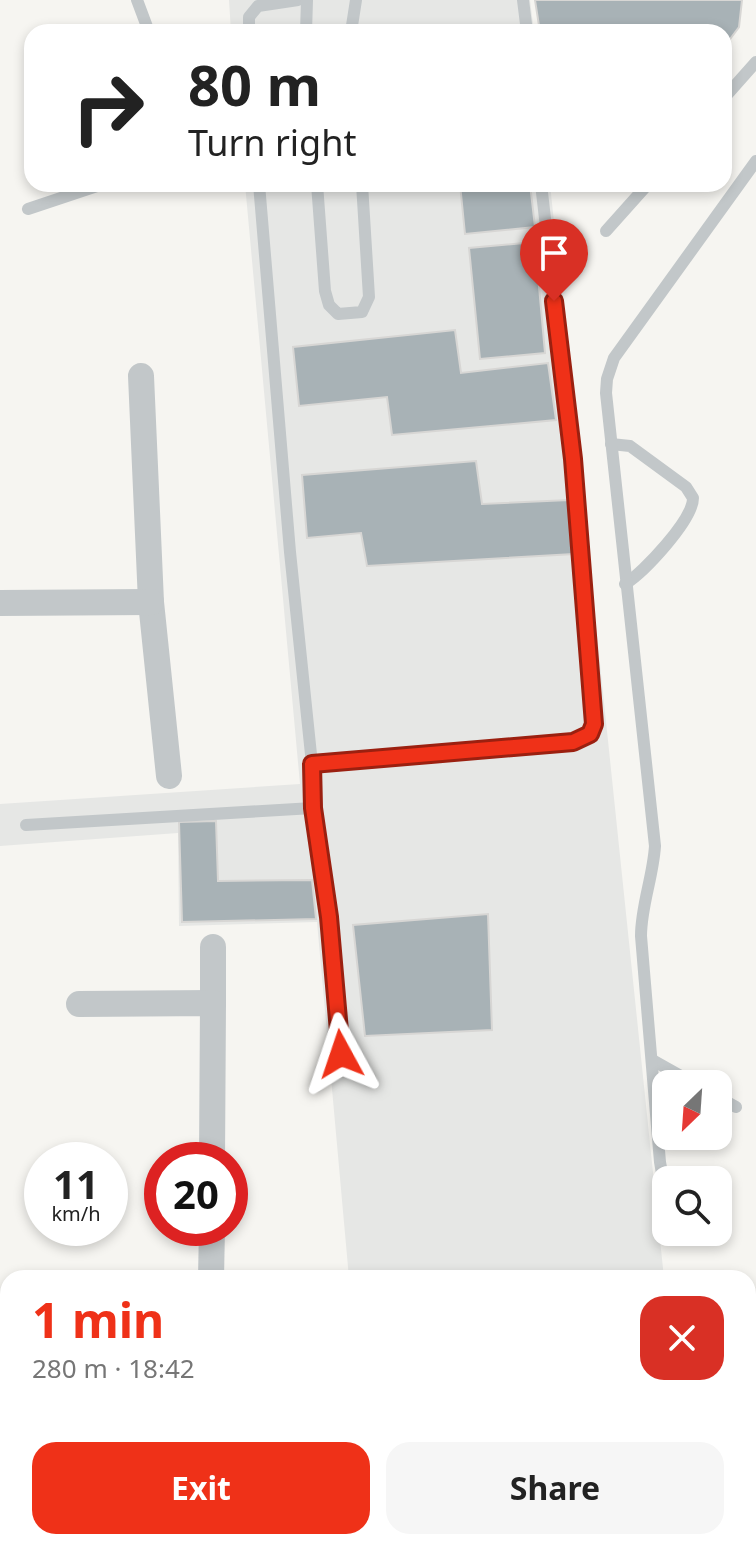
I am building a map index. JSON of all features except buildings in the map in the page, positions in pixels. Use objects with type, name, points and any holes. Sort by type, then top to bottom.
[{"type":"street","points":[[141,376],[151,602],[169,776]]},
{"type":"street","points":[[0,603],[151,602]]},
{"type":"street","points":[[212,1142],[213,947]]},
{"type":"street","points":[[79,1004],[213,1003]]},
{"type":"street","points":[[211,1270],[212,1246]]},
{"type":"lane","points":[[137,0],[146,24]]},
{"type":"lane","points":[[249,24],[249,17],[258,6],[298,0]]},
{"type":"lane","points":[[306,24],[307,0]]},
{"type":"lane","points":[[352,24],[356,0]]},
{"type":"lane","points":[[523,0],[526,24]]},
{"type":"lane","points":[[732,89],[756,62]]},
{"type":"lane","points":[[661,1166],[641,924],[652,877],[655,846],[625,584],[607,379],[614,358],[756,161]]},
{"type":"lane","points":[[28,209],[79,192]]},
{"type":"lane","points":[[260,192],[312,764],[313,808],[329,917],[341,1054]]},
{"type":"lane","points":[[318,192],[325,291],[329,305],[338,314],[362,312],[369,297],[362,192]]},
{"type":"lane","points":[[312,764],[573,742],[590,734],[594,724],[573,459],[542,192]]},
{"type":"lane","points":[[606,231],[641,192]]},
{"type":"lane","points":[[611,444],[630,446],[686,487],[693,498],[690,511],[651,564],[625,584]]},
{"type":"lane","points":[[26,825],[313,808]]},
{"type":"lane","points":[[654,1061],[670,1070]]},
{"type":"lane","points":[[732,1105],[736,1107]]},
{"type":"shaded area","points":[[229,0],[530,0],[533,24],[230,24]]},
{"type":"shaded area","points":[[246,192],[551,192],[652,1166],[652,1246],[661,1246],[663,1270],[348,1270],[317,922],[179,926],[178,833],[0,846],[0,804],[300,784]]},
{"type":"route","points":[[341,1054],[329,917],[313,808],[312,764],[573,742],[590,734],[594,724],[573,459],[554,301]]}]
